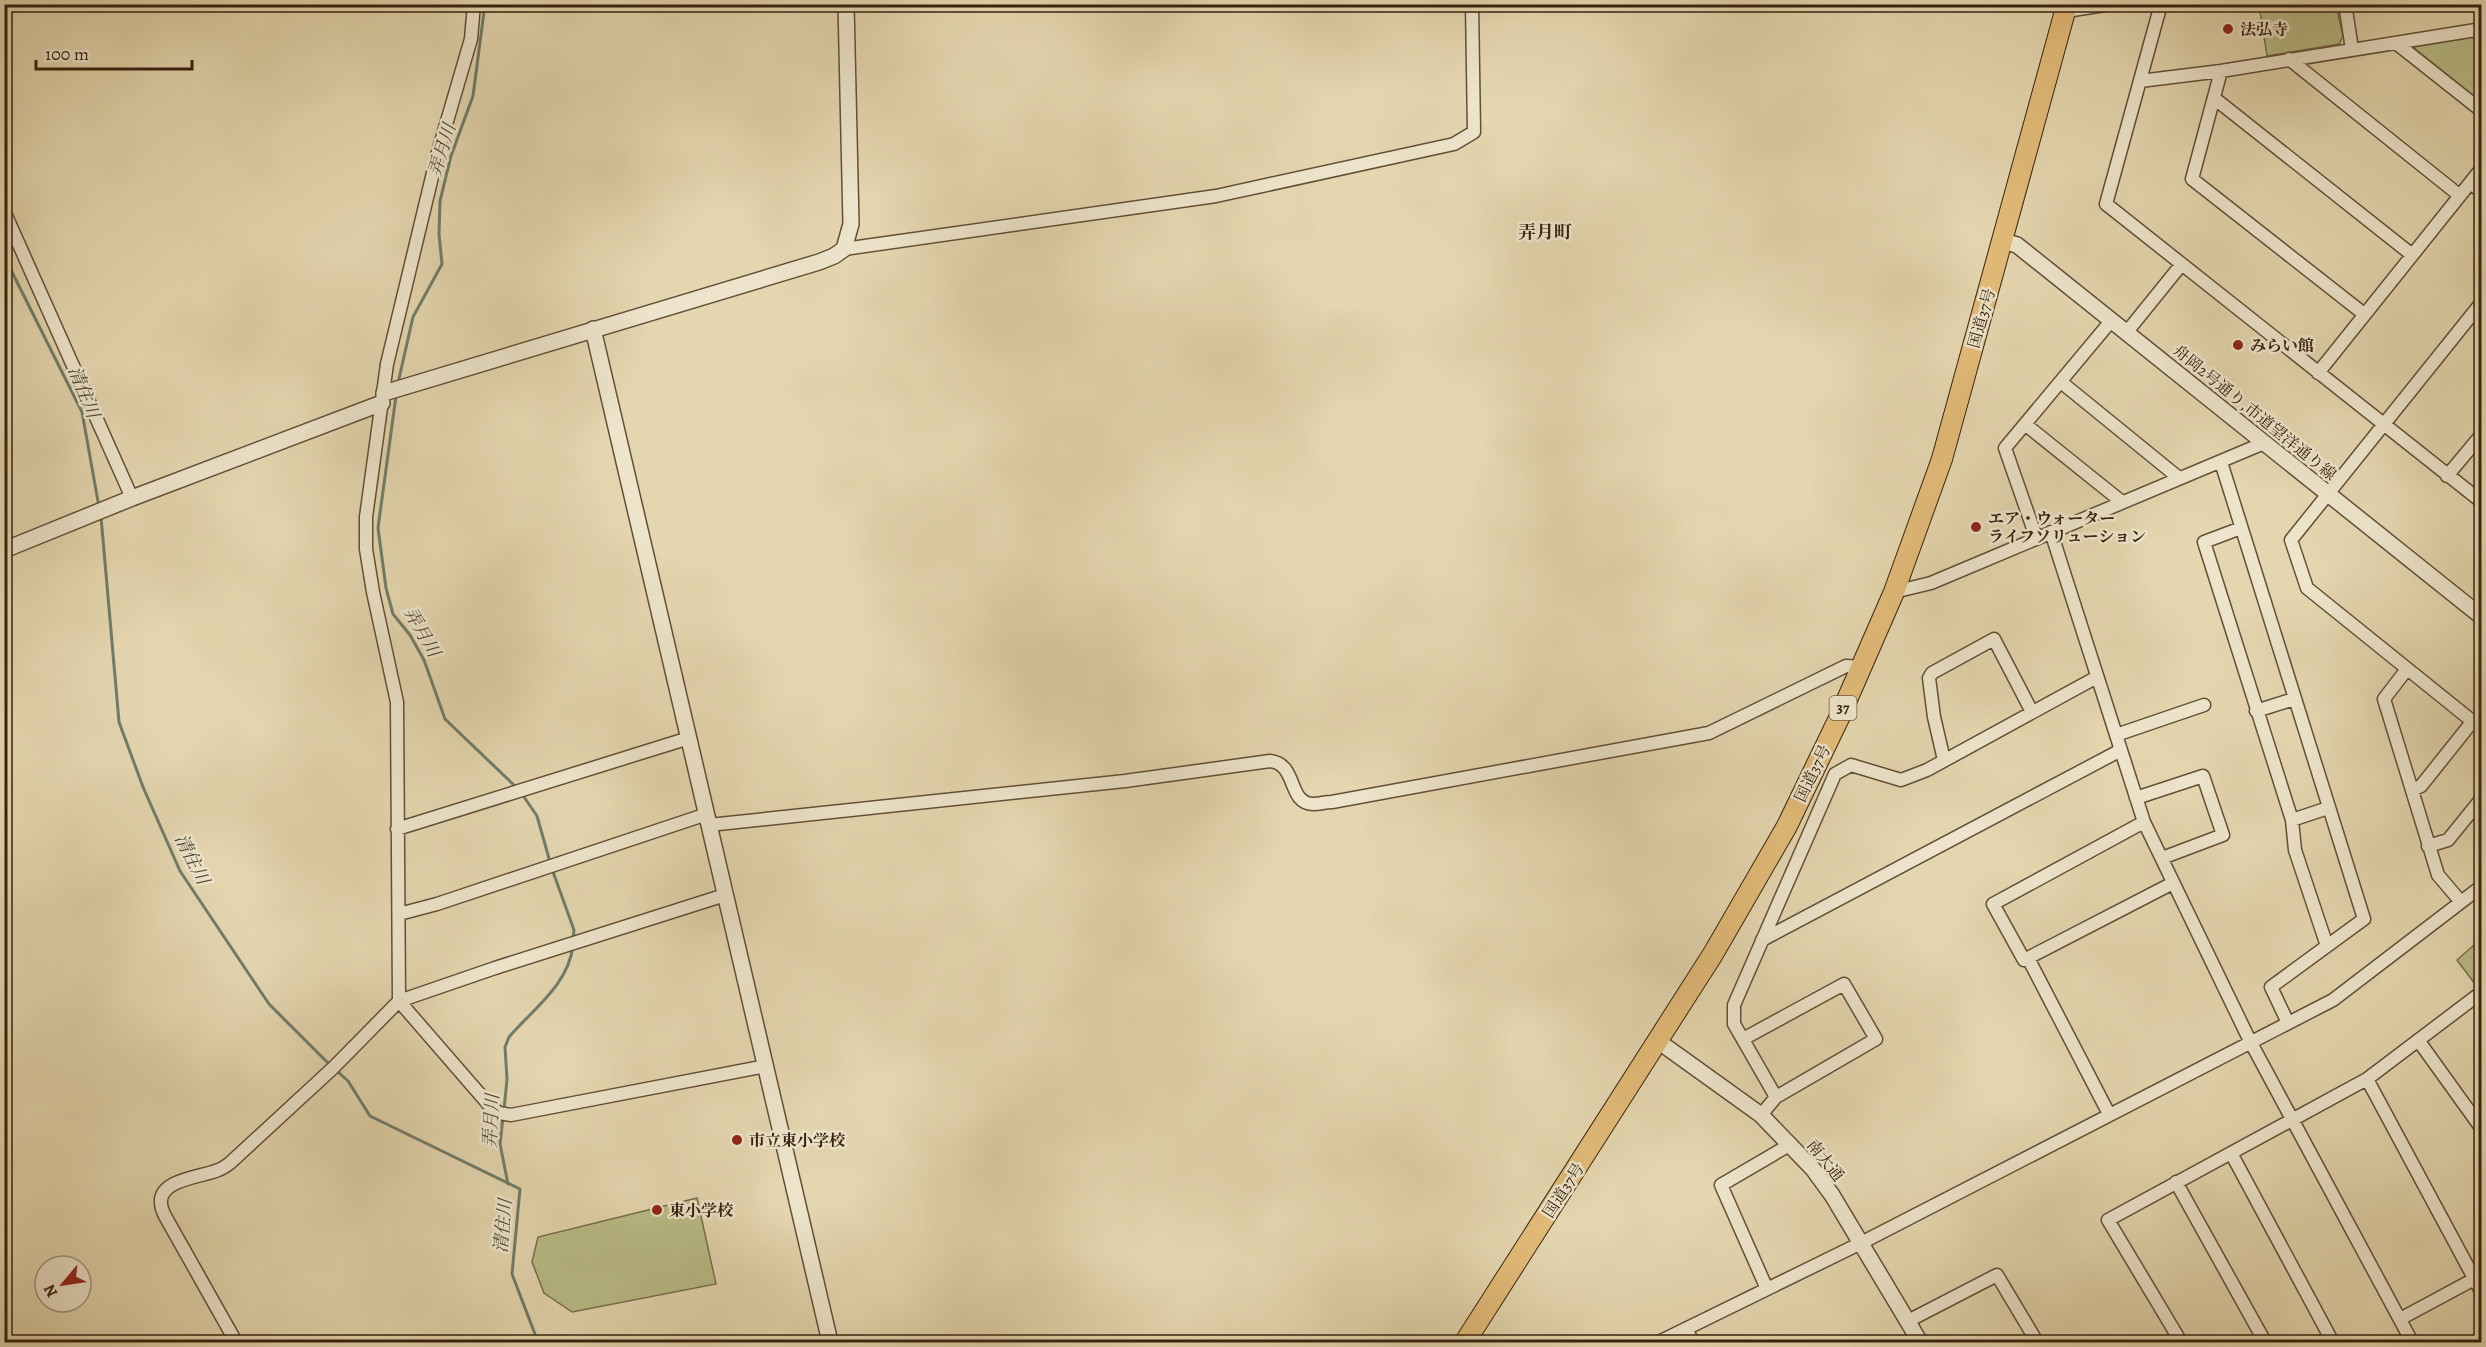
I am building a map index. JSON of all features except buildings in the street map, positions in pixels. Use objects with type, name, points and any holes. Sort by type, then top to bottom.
[{"type":"highway","name":"国道37号","points":[[1465,1342],[1713,954],[1787,826],[1861,667],[1894,592],[1942,459],[2066,8]]},
{"type":"street","points":[[474,4],[471,39],[436,163],[387,364],[366,517],[366,549],[397,702],[399,1001],[490,1106],[499,1113],[511,1115],[766,1066]]},
{"type":"street","points":[[844,249],[851,224],[846,4]]},
{"type":"street","points":[[4,550],[383,398],[593,329],[819,261],[834,256],[844,249],[1216,196],[1454,144],[1474,132],[1472,4]]},
{"type":"street","points":[[2066,8],[2111,4]]},
{"type":"street","points":[[2161,4],[2106,204],[2481,502]]},
{"type":"street","points":[[2345,4],[2352,49]]},
{"type":"street","points":[[2140,81],[2221,71],[2481,29]]},
{"type":"street","points":[[2396,43],[2481,111]]},
{"type":"street","points":[[2289,59],[2459,195]]},
{"type":"street","points":[[2221,71],[2192,179],[2364,314]]},
{"type":"street","points":[[2214,98],[2411,254]]},
{"type":"street","points":[[2318,373],[2481,168]]},
{"type":"street","points":[[2470,183],[2481,192]]},
{"type":"street","points":[[4,212],[132,498]]},
{"type":"street","name":"舟岡2号通り,市道望洋通り線","points":[[2003,241],[2017,245],[2481,616]]},
{"type":"street","points":[[2126,333],[2181,265]]},
{"type":"street","points":[[2412,790],[2421,786],[2477,726],[2307,588],[2291,540],[2481,302]]},
{"type":"street","points":[[2036,537],[2005,448],[2111,321]]},
{"type":"street","points":[[593,329],[830,1342]]},
{"type":"street","points":[[2061,382],[2179,478]]},
{"type":"street","points":[[2026,424],[2122,502]]},
{"type":"street","points":[[2447,476],[2481,434]]},
{"type":"street","points":[[1894,592],[1931,583],[2264,443]]},
{"type":"street","points":[[2221,462],[2364,919],[2271,987],[2288,1023]]},
{"type":"street","points":[[2241,528],[2205,542],[2256,711],[2292,820],[2295,850],[2327,946]]},
{"type":"street","points":[[2051,532],[2144,822],[2250,1041],[2412,1342]]},
{"type":"street","points":[[1944,760],[1934,717],[1929,678],[1932,674],[1994,639],[2032,712]]},
{"type":"street","points":[[399,914],[436,904],[552,864],[708,820],[1125,781],[1270,761],[1278,762],[1284,767],[1295,791],[1304,802],[1312,804],[1332,802],[1709,733],[1846,666],[1861,667]]},
{"type":"street","points":[[2407,669],[2384,699],[2438,875],[2461,902]]},
{"type":"street","points":[[1776,1097],[1734,1024],[1734,1005],[1835,774],[1851,765],[1902,780],[1927,770],[2097,677]]},
{"type":"street","points":[[2256,711],[2294,699]]},
{"type":"street","points":[[2116,735],[2204,705]]},
{"type":"street","points":[[397,829],[689,738]]},
{"type":"street","points":[[1762,940],[2121,750]]},
{"type":"street","points":[[2136,798],[2203,776],[2223,835],[2162,858]]},
{"type":"street","points":[[2428,846],[2448,840],[2481,798]]},
{"type":"street","points":[[2292,820],[2328,808]]},
{"type":"street","points":[[2144,822],[1993,904],[2024,960],[2174,883]]},
{"type":"street","points":[[1659,1342],[1861,1243],[2332,1000],[2481,886]]},
{"type":"street","points":[[236,1342],[165,1216],[160,1204],[162,1195],[183,1179],[218,1171],[230,1163],[333,1068],[399,1001],[725,895]]},
{"type":"street","points":[[2028,958],[2109,1114]]},
{"type":"street","points":[[1743,1039],[1844,984],[1876,1039],[1776,1097],[1761,1115]]},
{"type":"street","points":[[2181,1342],[2108,1220],[2367,1079],[2478,995],[2481,998]]},
{"type":"street","name":"南大通","points":[[1658,1041],[1761,1115],[1791,1144],[1820,1178],[1920,1342]]},
{"type":"street","points":[[2418,1041],[2481,1129]]},
{"type":"street","points":[[2367,1079],[2478,1277],[2481,1293]]},
{"type":"street","points":[[1767,1289],[1721,1185],[1791,1144]]},
{"type":"street","points":[[2231,1153],[2330,1337],[2319,1342]]},
{"type":"street","points":[[2176,1182],[2265,1342]]},
{"type":"street","points":[[1908,1322],[1997,1275],[2037,1342]]},
{"type":"street","points":[[2400,1319],[2478,1277]]},
{"type":"street","points":[[1686,1329],[1693,1342]]},
{"type":"green space","points":[[2259,5],[2336,5],[2343,36],[2339,44],[2267,56]]},
{"type":"green space","points":[[2481,34],[2481,102],[2414,48],[2416,45]]},
{"type":"green space","points":[[2481,939],[2481,992],[2457,960]]},
{"type":"green space","points":[[697,1198],[716,1284],[572,1312],[544,1293],[532,1262],[538,1237]]},
{"type":"waterway","name":"弄月川","points":[[398,383],[413,317],[442,264],[439,234],[440,201],[451,156],[473,96],[485,4]]},
{"type":"waterway","name":"清住川","points":[[4,256],[82,412],[99,507]]},
{"type":"waterway","name":"弄月川","points":[[396,396],[378,528],[386,588],[393,614],[410,635],[424,660],[445,719],[516,787]]},
{"type":"waterway","name":"清住川","points":[[101,517],[119,722],[143,787],[180,871],[269,1004],[331,1066]]},
{"type":"waterway","name":"弄月川","points":[[522,794],[537,816],[550,862]]},
{"type":"waterway","name":"弄月川","points":[[552,869],[574,930],[573,939]]},
{"type":"waterway","name":"弄月川","points":[[504,1110],[507,1079],[505,1047],[509,1037],[557,985],[570,960],[573,946]]},
{"type":"waterway","name":"清住川","points":[[336,1070],[348,1081],[370,1116],[520,1189],[512,1274],[538,1342]]},
{"type":"waterway","name":"弄月川","points":[[503,1117],[500,1144],[508,1184]]},
{"type":"place","name":"法弘寺","points":[[2228,29]]},
{"type":"place","name":"みらい館","points":[[2238,345]]},
{"type":"place","name":"エア・ウォーター ライフソリューション","points":[[1976,527]]},
{"type":"place","name":"市立東小学校","points":[[737,1140]]},
{"type":"place","name":"東小学校","points":[[657,1210]]},
{"type":"district","name":"弄月町","points":[[1545,232]]}]
